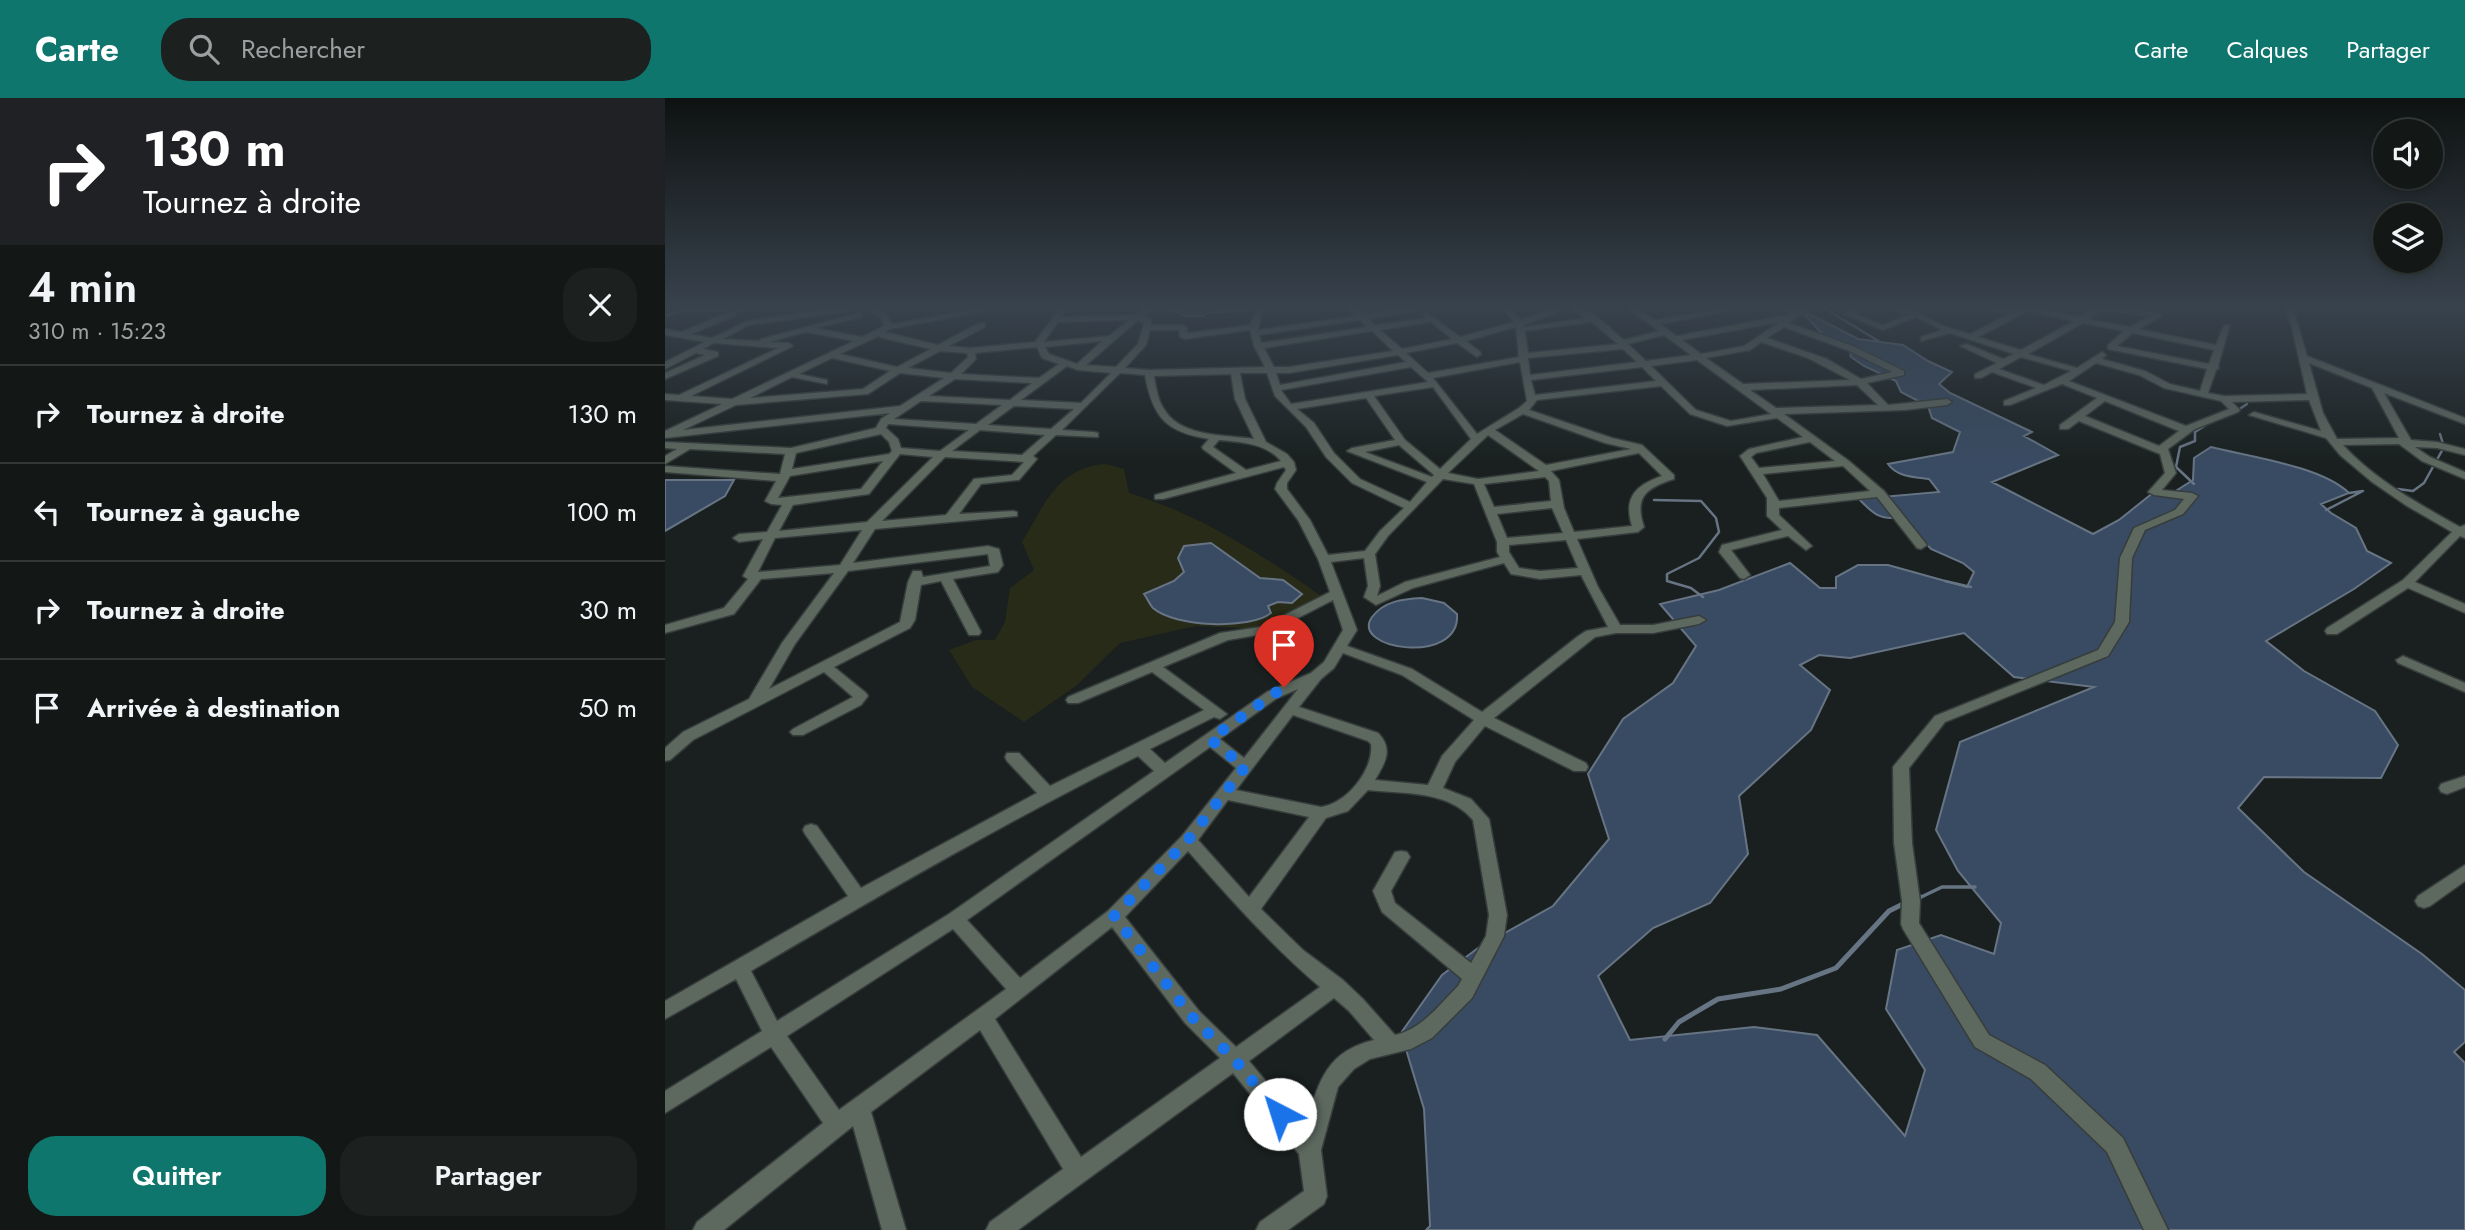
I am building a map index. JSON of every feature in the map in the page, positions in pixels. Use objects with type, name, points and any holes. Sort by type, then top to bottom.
[{"type":"street","points":[[665,366],[682,358]]},
{"type":"street","points":[[665,376],[706,358]]},
{"type":"street","points":[[665,405],[766,358]]},
{"type":"street","points":[[665,435],[825,358]]},
{"type":"street","points":[[844,358],[898,370],[1042,381]]},
{"type":"street","points":[[665,397],[733,401],[865,393],[921,358]]},
{"type":"street","points":[[883,426],[901,409],[953,376],[972,358]]},
{"type":"street","points":[[1049,358],[1078,367],[1149,373],[1289,370],[1363,358]]},
{"type":"street","points":[[1078,367],[1088,358]]},
{"type":"street","points":[[1025,458],[1130,358]]},
{"type":"street","points":[[1265,358],[1276,388],[1289,407],[1310,425],[1330,455],[1363,486],[1411,507]]},
{"type":"street","points":[[1405,358],[1431,380],[1477,440]]},
{"type":"street","points":[[1289,407],[1431,380],[1523,358],[1533,398]]},
{"type":"street","points":[[1638,358],[1693,412],[1731,424],[1777,413],[1859,382],[1892,377],[1901,372],[1871,358]]},
{"type":"street","points":[[1526,378],[1694,358]]},
{"type":"street","points":[[1702,358],[1845,463],[1880,493],[1905,521],[1921,545]]},
{"type":"street","points":[[1809,358],[1859,382],[1887,408]]},
{"type":"street","points":[[1993,358],[2005,363]]},
{"type":"street","points":[[1978,376],[2015,358]]},
{"type":"street","points":[[2036,358],[2079,371]]},
{"type":"street","points":[[2007,403],[2062,381],[2099,358]]},
{"type":"street","points":[[2165,358],[2215,368]]},
{"type":"street","points":[[2205,391],[2217,358]]},
{"type":"street","points":[[2305,358],[2465,421]]},
{"type":"street","points":[[2305,358],[2313,397],[2332,439],[2366,472],[2399,497],[2463,531],[2407,583],[2332,631]]},
{"type":"street","points":[[2096,360],[2143,373],[2167,386],[2205,391],[2224,399],[2313,397]]},
{"type":"street","points":[[753,704],[789,643],[844,568],[871,525],[942,454],[1064,364]]},
{"type":"street","points":[[1276,388],[1412,364]]},
{"type":"street","points":[[1991,369],[2044,387]]},
{"type":"street","points":[[1235,370],[1240,399],[1261,443]]},
{"type":"street","points":[[705,1230],[859,1108],[1114,916],[1188,840],[1316,676],[1329,665],[1341,648],[1350,630],[1324,559],[1304,520],[1280,489],[1291,470],[1289,461],[1280,452],[1261,443],[1215,438],[1175,425],[1164,417],[1154,398],[1149,373]]},
{"type":"street","points":[[789,374],[824,382]]},
{"type":"street","points":[[2062,381],[2186,430]]},
{"type":"street","points":[[1506,559],[1409,585],[1376,601],[1370,597],[1374,586],[1369,554],[1380,537],[1488,430],[1523,411],[1533,398],[1664,383]]},
{"type":"street","points":[[2376,386],[2405,435],[2406,441],[2403,443]]},
{"type":"street","points":[[1744,387],[1887,408],[1947,402]]},
{"type":"street","points":[[1367,393],[1401,442],[1437,478]]},
{"type":"street","points":[[2064,427],[2080,418],[2105,397]]},
{"type":"street","points":[[920,398],[1082,406]]},
{"type":"street","points":[[2156,1230],[2115,1145],[2038,1072],[1982,1041],[1910,924],[1911,901],[1903,843],[1901,767],[1940,719],[2103,653],[2122,622],[2126,558],[2140,528],[2179,512],[2192,496],[2154,492],[2171,473],[2163,448],[2186,430],[2235,410],[2224,399]]},
{"type":"street","points":[[665,435],[901,409]]},
{"type":"street","points":[[1503,541],[1637,529],[1633,506],[1635,501],[1650,483],[1670,477],[1641,450],[1523,411]]},
{"type":"street","points":[[2254,415],[2332,439],[2437,445],[2465,452]]},
{"type":"street","points":[[2080,418],[2164,452]]},
{"type":"street","points":[[791,452],[785,476],[771,501],[789,502],[865,492],[894,454],[894,441],[883,426]]},
{"type":"street","points":[[665,445],[791,452],[883,426],[980,427],[1094,435]]},
{"type":"street","points":[[1488,430],[1546,471],[1557,489],[1556,504],[1585,571],[1616,629]]},
{"type":"street","points":[[1215,438],[1207,447],[1244,474]]},
{"type":"street","points":[[1806,546],[1773,516],[1773,498],[1745,458],[1750,452],[1811,439]]},
{"type":"street","points":[[1330,455],[1401,442]]},
{"type":"street","points":[[2403,443],[2426,459],[2465,476]]},
{"type":"street","points":[[665,461],[688,446]]},
{"type":"street","points":[[1352,451],[1437,478],[1478,482],[1546,471],[1641,450]]},
{"type":"street","points":[[665,469],[785,476],[894,454],[1032,459],[1016,478],[978,481],[950,518]]},
{"type":"street","points":[[1159,498],[1289,461]]},
{"type":"street","points":[[1754,471],[1845,463]]},
{"type":"street","points":[[1478,482],[1503,541],[1506,559],[1515,572],[1527,575],[1585,571]]},
{"type":"street","points":[[1775,505],[1880,493]]},
{"type":"street","points":[[789,502],[748,576],[844,568],[988,550],[995,552],[997,565],[994,569],[914,582]]},
{"type":"street","points":[[1491,511],[1556,504]]},
{"type":"street","points":[[739,538],[1013,514]]},
{"type":"street","points":[[1744,575],[1725,552],[1726,548],[1790,532]]},
{"type":"street","points":[[1324,559],[1369,554]]},
{"type":"street","points":[[665,756],[688,736],[826,667],[907,622],[914,582],[922,559]]},
{"type":"street","points":[[665,629],[729,611],[757,576]]},
{"type":"street","points":[[946,578],[974,632]]},
{"type":"street","points":[[2407,583],[2465,609]]},
{"type":"street","points":[[1073,699],[1225,636],[1264,630],[1337,593]]},
{"type":"street","points":[[1433,791],[1448,760],[1483,719],[1591,634],[1616,629],[1653,629],[1699,620]]},
{"type":"street","points":[[1341,648],[1407,672],[1483,719],[1580,767]]},
{"type":"street","points":[[2403,660],[2465,688]]},
{"type":"street","points":[[798,732],[856,702],[861,696],[826,667]]},
{"type":"street","points":[[1154,667],[1233,722]]},
{"type":"street","points":[[665,1103],[955,919],[1284,687],[1316,676]]},
{"type":"street","points":[[1226,794],[1321,813],[1335,811],[1345,805],[1364,784],[1379,756],[1378,743],[1373,737],[1292,710]]},
{"type":"street","points":[[666,1007],[1048,794],[1215,711]]},
{"type":"street","points":[[1210,739],[1245,767]]},
{"type":"street","points":[[1139,748],[1164,771]]},
{"type":"street","points":[[1013,757],[1048,794]]},
{"type":"street","points":[[2447,788],[2465,781]]},
{"type":"street","points":[[1268,1230],[1316,1196],[1310,1150],[1329,1082],[1336,1072],[1365,1051],[1411,1040],[1425,1032],[1451,1007],[1474,977],[1498,925],[1482,824],[1474,810],[1455,796],[1364,784]]},
{"type":"street","points":[[1250,910],[1321,813]]},
{"type":"street","points":[[811,830],[859,899]]},
{"type":"street","points":[[1188,840],[1250,910],[1296,955],[1336,986],[1390,1044]]},
{"type":"street","points":[[1401,857],[1383,891],[1388,907],[1474,977]]},
{"type":"street","points":[[2424,901],[2465,872]]},
{"type":"street","points":[[1114,916],[1192,1017],[1235,1060],[1310,1150]]},
{"type":"street","points":[[955,919],[1019,990]]},
{"type":"street","points":[[739,966],[773,1033],[837,1125]]},
{"type":"street","points":[[998,1230],[1336,986]]},
{"type":"street","points":[[983,1017],[1077,1171]]},
{"type":"street","points":[[859,1108],[894,1230]]},
{"type":"green space","points":[[1106,464],[1124,469],[1129,493],[1205,524],[1279,567],[1324,598],[1266,629],[1196,626],[1120,643],[1076,686],[1024,722],[972,687],[949,650],[976,640],[995,640],[1005,622],[1010,588],[1034,570],[1022,542],[1046,502],[1064,480],[1076,472]]},
{"type":"water","points":[[1852,358],[1923,358],[1952,372],[1939,384],[1950,393],[2032,432],[2024,436],[2058,455],[1992,482],[2093,534],[2119,520],[2154,492],[2174,492],[2193,480],[2194,458],[2211,447],[2303,469],[2337,484],[2349,493],[2321,504],[2356,528],[2367,551],[2391,563],[2354,589],[2266,641],[2304,671],[2375,711],[2398,745],[2381,778],[2264,777],[2238,808],[2304,872],[2422,954],[2465,990],[2465,1042],[2454,1052],[2465,1063],[2465,1230],[1426,1230],[1430,1226],[1424,1109],[1401,1033],[1442,975],[1478,948],[1553,906],[1609,839],[1588,774],[1623,719],[1673,683],[1696,646],[1660,604],[1719,590],[1790,563],[1820,588],[1836,588],[1836,577],[1858,565],[1888,565],[1967,587],[1974,572],[1963,563],[1931,549],[1902,517],[1888,518],[1878,515],[1859,499],[1939,492],[1929,479],[1901,474],[1888,464],[1953,452],[1960,432],[1932,418],[1928,406],[1901,392],[1896,381]],"holes":[[[1964,633],[2014,677],[2094,687],[1960,742],[1936,830],[1958,871],[2001,923],[1994,954],[1941,935],[1897,950],[1886,1009],[1925,1070],[1905,1136],[1817,1035],[1754,1027],[1630,1040],[1598,976],[1653,928],[1710,903],[1748,854],[1739,796],[1811,730],[1830,690],[1800,665],[1819,655],[1850,658]]]},
{"type":"water","points":[[665,480],[734,480],[725,496],[665,531]]},
{"type":"water","points":[[1211,543],[1260,578],[1283,580],[1302,594],[1292,603],[1278,602],[1268,606],[1271,613],[1261,618],[1230,624],[1177,619],[1153,608],[1144,594],[1174,581],[1184,572],[1178,558],[1184,546]]},
{"type":"water","points":[[1422,598],[1444,603],[1457,614],[1454,630],[1442,641],[1426,647],[1407,647],[1376,638],[1369,628],[1372,617],[1382,607],[1401,600]]},
{"type":"waterway","points":[[2235,412],[2247,404]]},
{"type":"waterway","points":[[2194,484],[2176,467],[2180,447],[2195,441],[2195,432],[2209,423]]},
{"type":"waterway","points":[[2398,489],[2413,491],[2424,483],[2444,447],[2440,434]]},
{"type":"waterway","points":[[2326,510],[2363,491],[2349,493]]},
{"type":"waterway","points":[[1654,500],[1701,501],[1716,518],[1719,532],[1699,558],[1667,574],[1667,581],[1691,588],[1703,597]]},
{"type":"waterway","points":[[1945,581],[1971,587]]},
{"type":"waterway","points":[[1917,899],[1942,887],[1975,887]]},
{"type":"waterway","points":[[1916,899],[1920,897]]},
{"type":"waterway","points":[[1665,1039],[1679,1022],[1718,999],[1781,989],[1836,968],[1889,911],[1905,903]]},
{"type":"route","points":[[1280,1114],[1235,1060],[1192,1017],[1114,916],[1188,840],[1245,767],[1210,739],[1284,687]]}]
